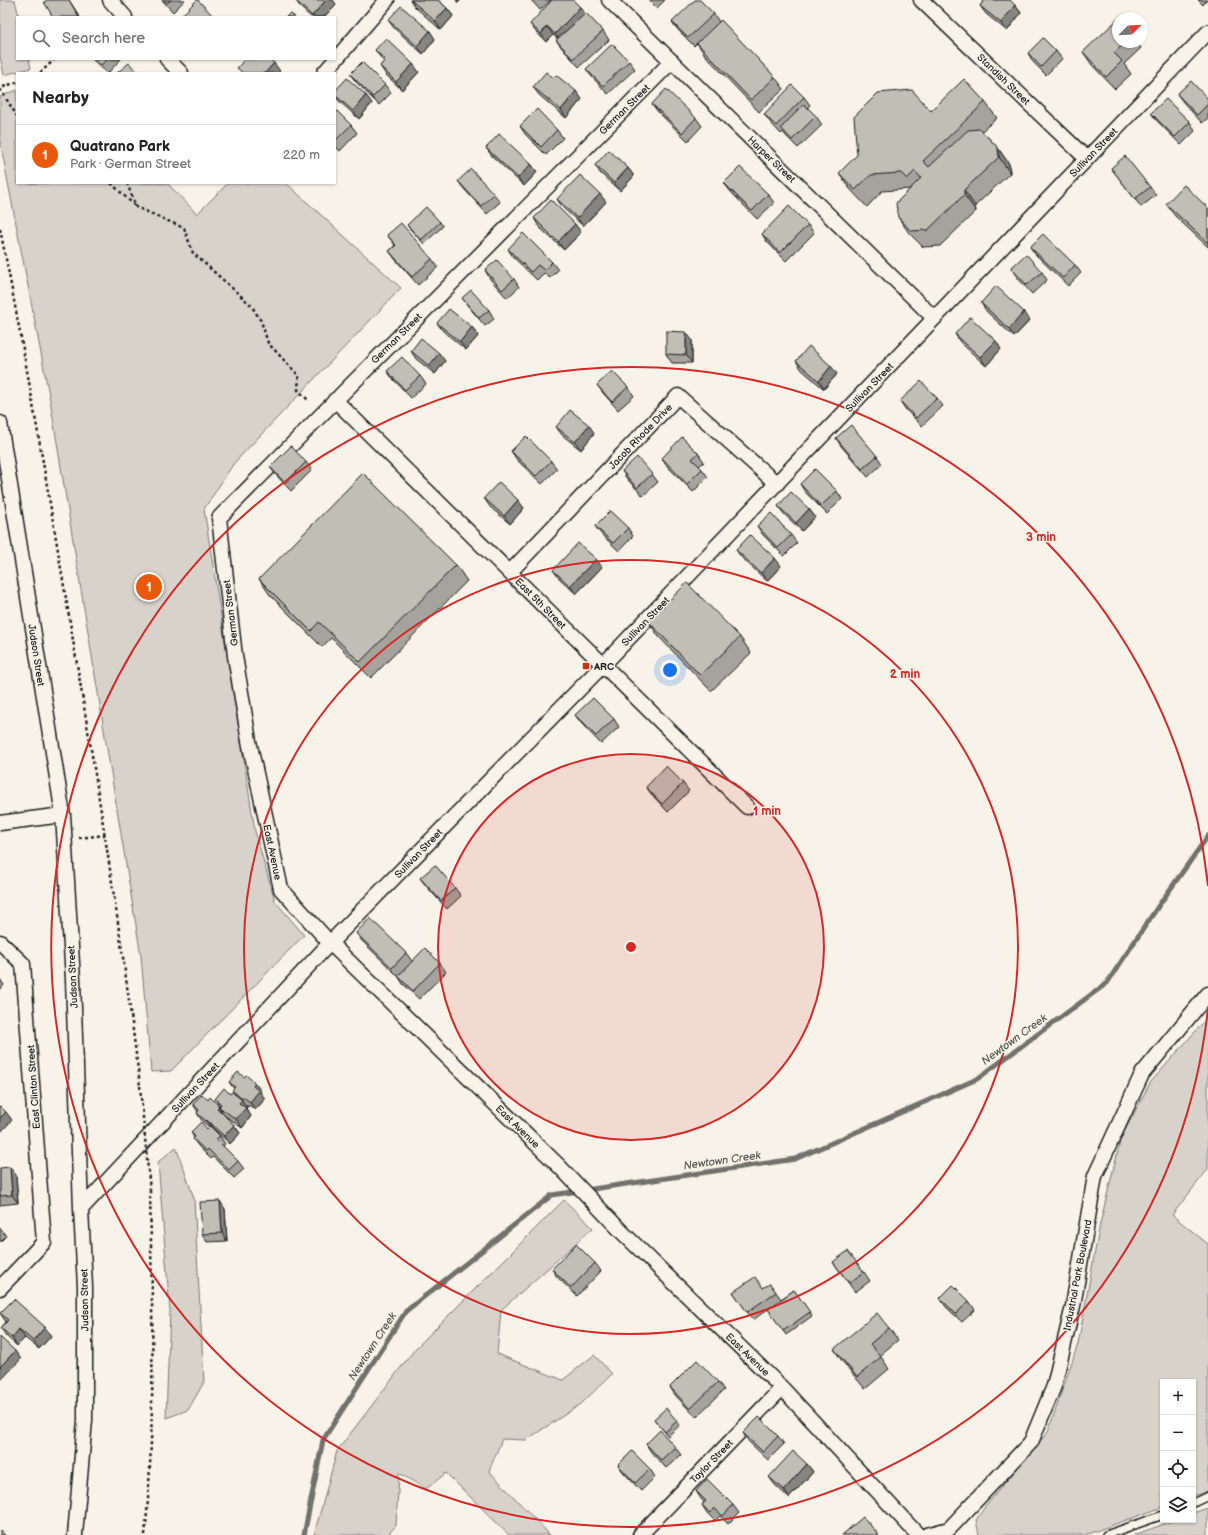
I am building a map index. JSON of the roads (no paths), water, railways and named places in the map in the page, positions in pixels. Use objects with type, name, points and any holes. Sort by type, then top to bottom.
[{"type":"street","points":[[110,0],[124,16]]},
{"type":"street","points":[[336,59],[387,0]]},
{"type":"street","name":"Harper Street","points":[[609,0],[934,318]]},
{"type":"street","name":"Standish Street","points":[[921,0],[1087,159]]},
{"type":"street","name":"Sullivan Street","points":[[81,1209],[330,943],[777,484],[1208,32]]},
{"type":"street","points":[[168,60],[180,72]]},
{"type":"street","points":[[325,72],[335,60]]},
{"type":"street","name":"German Street","points":[[235,656],[219,518],[672,61]]},
{"type":"street","name":"Jacob Rhode Drive","points":[[510,572],[678,396],[777,484]]},
{"type":"street","name":"East 5th Street","points":[[335,400],[747,807]]},
{"type":"street","name":"Judson Street","points":[[0,423],[63,815],[73,980],[85,1287],[85,1420],[76,1535]]},
{"type":"street","name":"East Avenue","points":[[235,656],[249,741],[281,889],[330,943],[560,1167],[621,1231],[782,1388],[918,1535]]},
{"type":"street","points":[[0,823],[63,815]]},
{"type":"street","name":"East Clinton Street","points":[[0,942],[23,964],[44,1242],[0,1288]]},
{"type":"street","name":"Industrial Park Boulevard","points":[[927,1535],[949,1529],[1031,1442],[1054,1386],[1073,1306],[1095,1176],[1142,1074],[1208,994]]},
{"type":"street","name":"Taylor Street","points":[[640,1535],[782,1388]]},
{"type":"lane","points":[[1196,1502],[1208,1496]]},
{"type":"lane","points":[[1106,1535],[1160,1516]]},
{"type":"waterway","name":"Newtown Creek","points":[[304,1535],[323,1440],[406,1311],[552,1195],[795,1159],[977,1079],[1107,983],[1159,905],[1208,836]]},
{"type":"place","name":"Quatrano Park","points":[[149,587]]},
{"type":"place","name":"ARC","points":[[586,666]]}]
